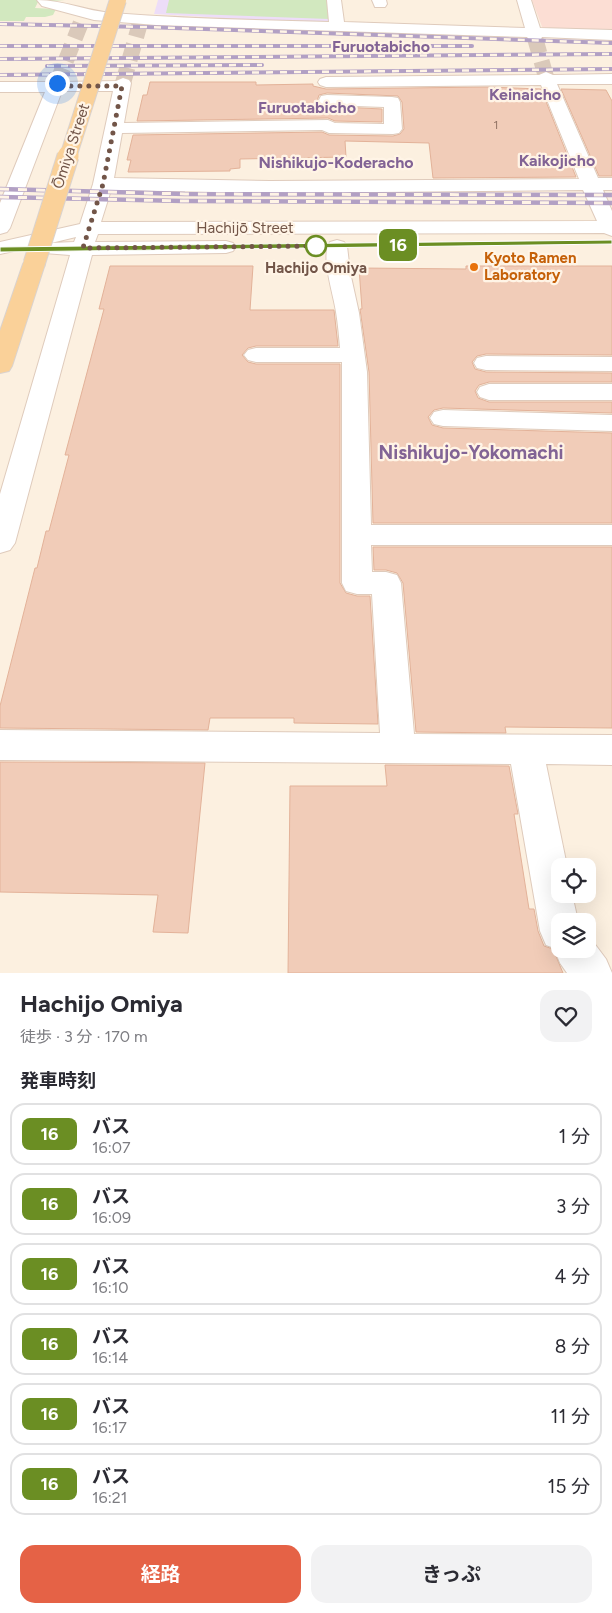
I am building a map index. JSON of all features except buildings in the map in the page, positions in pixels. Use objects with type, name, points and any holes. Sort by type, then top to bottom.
[{"type":"main road","name":"Ōmiya Street","points":[[0,366],[118,0]]},
{"type":"street","points":[[44,0],[46,3],[94,16],[156,21],[534,36],[612,35]]},
{"type":"street","points":[[334,0],[337,28]]},
{"type":"street","points":[[524,0],[534,36]]},
{"type":"street","points":[[547,79],[611,231]]},
{"type":"street","points":[[328,125],[325,82],[612,80]]},
{"type":"street","points":[[0,228],[57,85]]},
{"type":"street","points":[[0,87],[122,85],[103,184],[0,543]]},
{"type":"street","points":[[114,128],[328,125],[329,128],[393,129],[392,102],[327,100]]},
{"type":"street","points":[[103,184],[280,187],[612,184]]},
{"type":"street","name":"Hachijō Street","points":[[86,238],[337,246],[611,231]]},
{"type":"street","name":"Hachijō Street","points":[[0,248],[86,238],[611,231]]},
{"type":"street","points":[[337,246],[339,272],[348,313],[353,355],[357,582],[386,583],[398,749]]},
{"type":"street","points":[[256,355],[353,355]]},
{"type":"street","points":[[486,363],[612,364]]},
{"type":"street","points":[[490,392],[612,392]]},
{"type":"street","points":[[443,418],[612,423]]},
{"type":"street","points":[[357,535],[612,535]]},
{"type":"street","points":[[0,745],[612,750]]},
{"type":"street","points":[[526,749],[557,913]]},
{"type":"street","points":[[581,958],[592,973]]},
{"type":"shaded area","points":[[158,0],[330,0],[333,24],[154,14]]},
{"type":"shaded area","points":[[532,0],[612,0],[612,31],[544,32]]},
{"type":"green space","points":[[0,0],[65,0],[38,2],[35,8],[56,9],[53,15],[26,17],[24,21],[0,21]]},
{"type":"green space","points":[[169,0],[328,0],[329,19],[166,13]]},
{"type":"tunnel","points":[[57,83],[86,10]]},
{"type":"tunnel","points":[[123,83],[142,16]]},
{"type":"tunnel","points":[[535,38],[546,77]]},
{"type":"railway","points":[[0,24],[145,27],[612,43]]},
{"type":"railway","points":[[0,46],[472,46]]},
{"type":"railway","points":[[0,59],[612,54]]},
{"type":"railway","points":[[47,66],[262,65]]},
{"type":"railway","points":[[0,75],[612,69]]},
{"type":"railway","points":[[0,189],[185,194],[612,195]]},
{"type":"railway","points":[[0,197],[183,201],[612,203]]},
{"type":"bus line","name":"16","points":[[0,249],[612,242]]},
{"type":"place","name":"Hachijo Omiya","points":[[316,246]]},
{"type":"place","name":"Kyoto Ramen Laboratory","points":[[474,267]]},
{"type":"district","name":"Furuotabicho","points":[[381,46]]},
{"type":"district","name":"Keinaicho","points":[[525,94]]},
{"type":"district","name":"Furuotabicho","points":[[307,107]]},
{"type":"district","name":"Kaikojicho","points":[[557,160]]},
{"type":"district","name":"Nishikujo-Koderacho","points":[[336,162]]},
{"type":"district","name":"Nishikujo-Yokomachi","points":[[471,452]]},
{"type":"route","points":[[57,83],[56,86],[122,86],[103,184],[83,248],[319,246],[316,246]]}]
